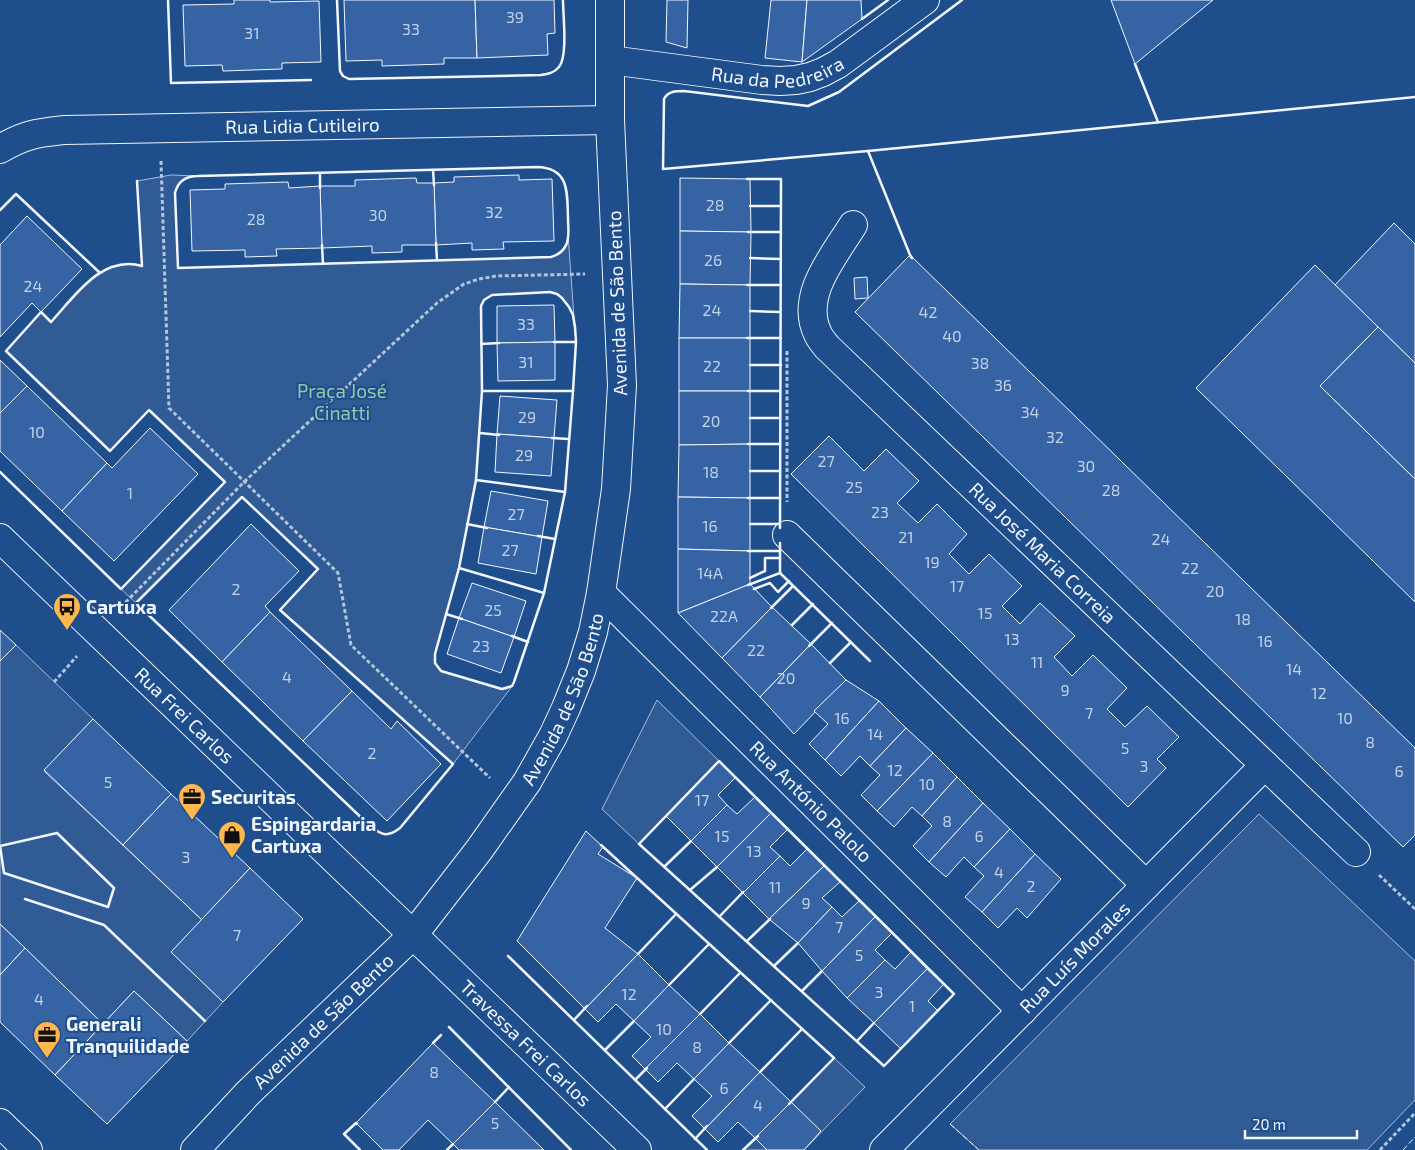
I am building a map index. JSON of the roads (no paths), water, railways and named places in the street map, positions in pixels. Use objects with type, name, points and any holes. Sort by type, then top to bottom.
[{"type":"street","name":"Avenida de São Bento","points":[[195,1150],[248,1093],[414,935],[479,850],[538,764],[566,708],[581,671],[593,632],[601,593],[616,490],[622,385],[610,120],[610,0]]},
{"type":"street","name":"Rua da Pedreira","points":[[610,60],[762,80],[796,80],[810,77],[838,64],[926,0]]},
{"type":"street","name":"Rua Lidia Cutileiro","points":[[0,149],[15,140],[35,133],[65,130],[610,120]]},
{"type":"street","name":"Rua José Maria Correia","points":[[853,225],[820,279],[814,296],[813,316],[818,333],[827,347],[1356,852]]},
{"type":"street","points":[[787,535],[1146,885]]},
{"type":"street","name":"Rua Frei Carlos","points":[[0,538],[414,935]]},
{"type":"street","name":"Rua António Palolo","points":[[601,593],[1022,1011]]},
{"type":"street","name":"Rua Luís Morales","points":[[884,1150],[1265,765]]},
{"type":"street","name":"Travessa Frei Carlos","points":[[414,935],[637,1150]]},
{"type":"street","points":[[0,1123],[28,1150]]},
{"type":"place","name":"Cartuxa","points":[[67,631]]},
{"type":"place","name":"Securitas","points":[[192,821]]},
{"type":"place","name":"Espingardaria Cartuxa","points":[[232,859]]},
{"type":"place","name":"Generali Tranquilidade","points":[[47,1059]]},
{"type":"park label","name":"Praça José Cinatti","points":[[342,402]]}]
